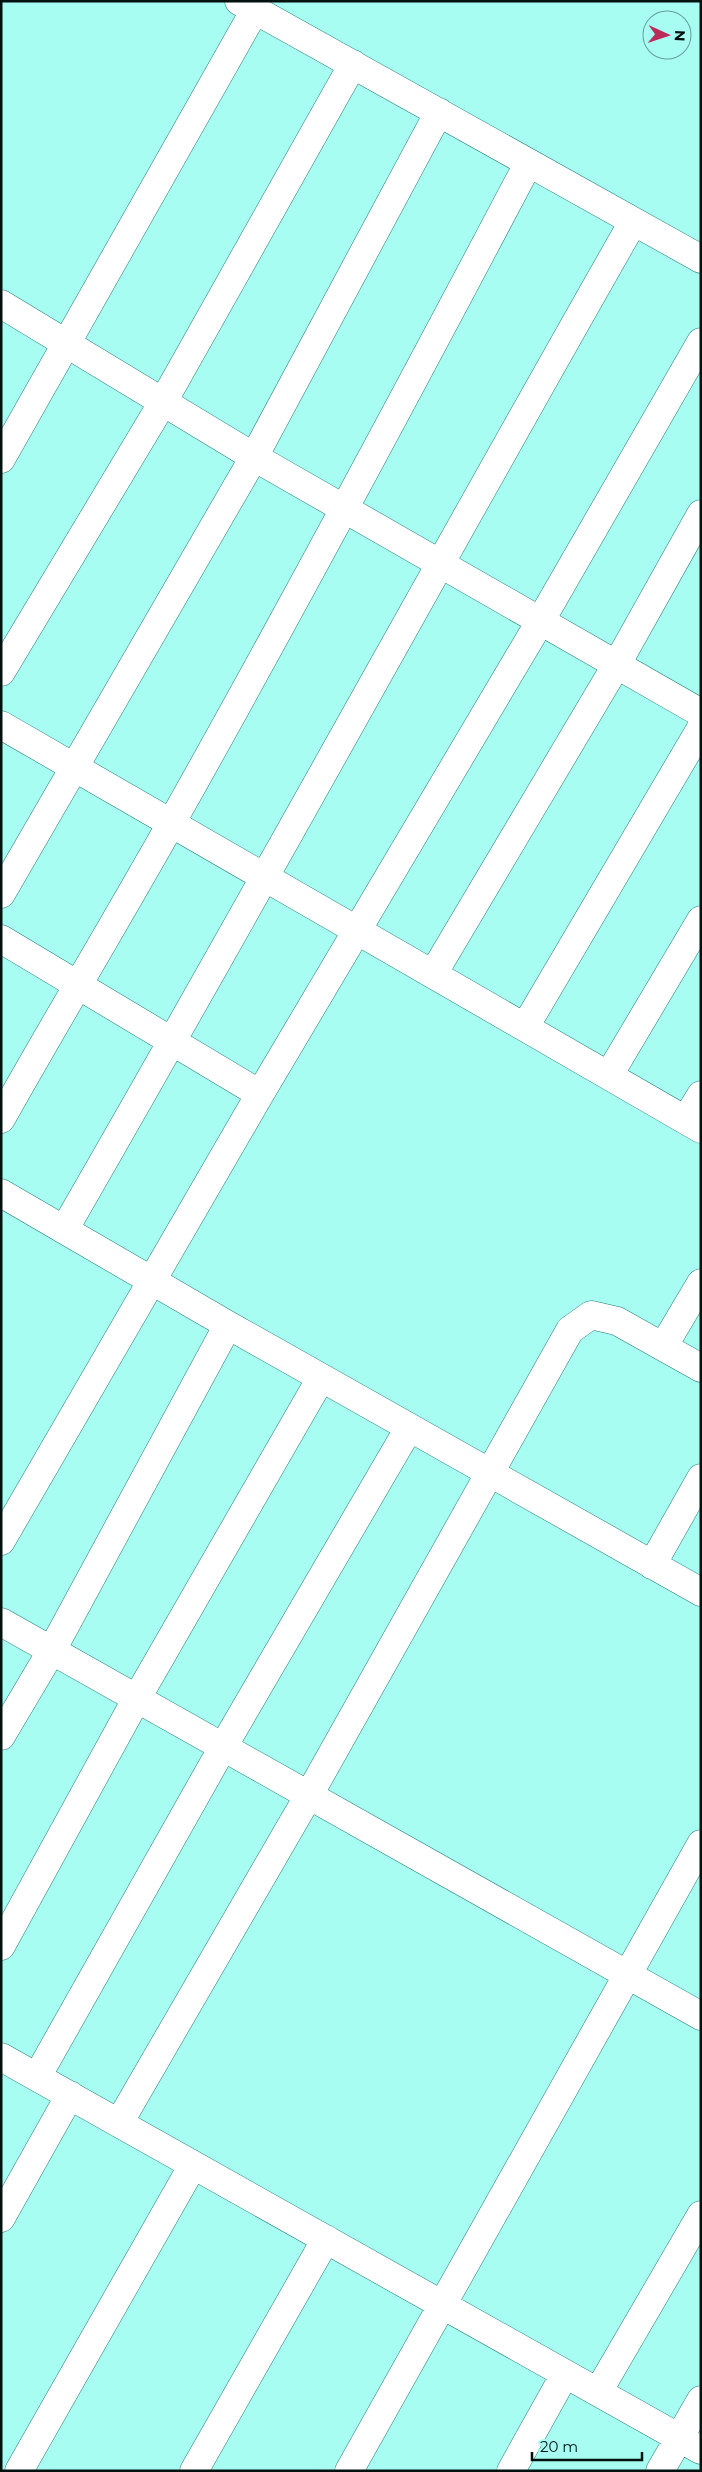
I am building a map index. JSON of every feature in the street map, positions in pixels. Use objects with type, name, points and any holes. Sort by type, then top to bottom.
[{"type":"street","points":[[1,459],[66,343],[247,6],[701,259]]},
{"type":"street","points":[[1,672],[163,402],[353,64]]},
{"type":"street","points":[[1,894],[254,457],[440,112]]},
{"type":"street","points":[[1,1120],[77,984],[172,822],[345,510],[528,164]]},
{"type":"street","points":[[64,1230],[173,1042],[439,563],[633,222]]},
{"type":"street","points":[[1,304],[254,457],[701,713]]},
{"type":"street","points":[[1,1541],[260,1094],[540,620],[701,342]]},
{"type":"street","points":[[433,974],[617,664],[701,514]]},
{"type":"street","points":[[1,725],[693,1124],[701,1095]]},
{"type":"street","points":[[525,1027],[701,728]]},
{"type":"street","points":[[608,1075],[701,920]]},
{"type":"street","points":[[1,939],[260,1094]]},
{"type":"street","points":[[1,1193],[228,1325],[701,1592]]},
{"type":"street","points":[[663,1347],[701,1283]]},
{"type":"street","points":[[119,2123],[309,1795],[570,1330],[591,1315],[617,1321],[701,1368]]},
{"type":"street","points":[[1,1736],[52,1650],[228,1325]]},
{"type":"street","points":[[1,1946],[137,1698],[322,1378]]},
{"type":"street","points":[[37,2077],[222,1747],[409,1428]]},
{"type":"street","points":[[652,1565],[701,1478]]},
{"type":"street","points":[[1,1622],[701,2016]]},
{"type":"street","points":[[349,2471],[701,1844]]},
{"type":"street","points":[[1,2057],[690,2444]]},
{"type":"street","points":[[1,2218],[70,2095]]},
{"type":"street","points":[[19,2471],[193,2165]]},
{"type":"street","points":[[598,2392],[701,2216]]},
{"type":"street","points":[[194,2471],[326,2239]]},
{"type":"street","points":[[511,2471],[565,2374]]},
{"type":"street","points":[[660,2471],[690,2444],[701,2400]]}]
